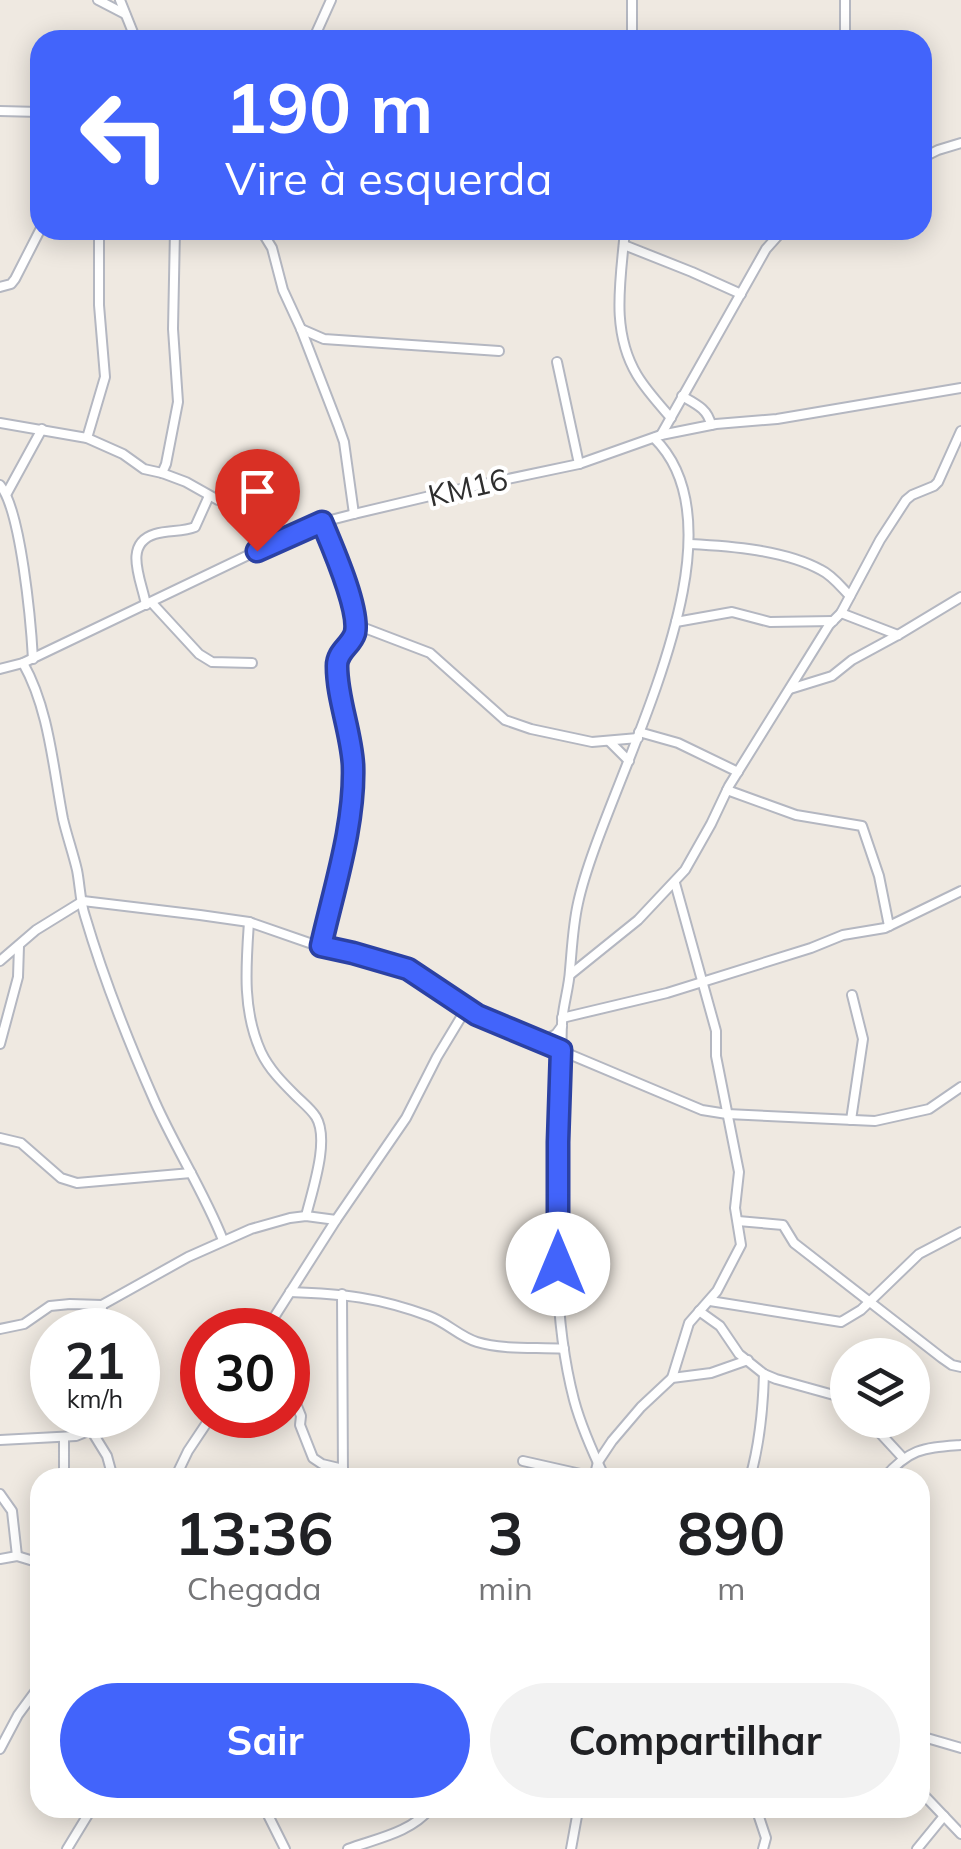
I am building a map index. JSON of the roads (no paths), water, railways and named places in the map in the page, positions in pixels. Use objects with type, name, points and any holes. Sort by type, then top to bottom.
[{"type":"street","points":[[98,0],[126,15]]},
{"type":"street","points":[[120,0],[132,30]]},
{"type":"street","points":[[318,30],[331,0]]},
{"type":"street","points":[[632,0],[632,30]]},
{"type":"street","points":[[845,0],[845,30]]},
{"type":"street","points":[[0,111],[30,112]]},
{"type":"street","points":[[932,153],[961,143]]},
{"type":"street","points":[[0,287],[15,279],[35,240]]},
{"type":"street","points":[[87,438],[105,376],[98,305],[100,240]]},
{"type":"street","points":[[162,473],[178,402],[173,329],[175,240]]},
{"type":"street","points":[[268,240],[283,290],[344,442],[354,514]]},
{"type":"street","points":[[624,240],[618,305],[626,351],[638,378],[671,418]]},
{"type":"street","points":[[601,1468],[574,1403],[558,1292],[562,1022],[578,902],[676,622],[690,544],[684,489],[658,436],[774,240]]},
{"type":"street","points":[[624,246],[741,294]]},
{"type":"street","points":[[301,329],[324,339],[499,351]]},
{"type":"street","points":[[557,362],[578,464]]},
{"type":"street","name":"KM16","points":[[0,669],[32,659],[322,522],[578,464],[658,436],[961,388]]},
{"type":"street","points":[[682,396],[705,411],[711,425]]},
{"type":"street","points":[[0,423],[87,438],[123,454],[144,470],[186,482],[209,496],[228,501],[259,499],[284,538]]},
{"type":"street","points":[[32,659],[17,532],[3,489],[42,430]]},
{"type":"street","points":[[570,975],[638,920],[685,870],[727,790],[840,613],[880,540],[912,494],[938,482],[961,431]]},
{"type":"street","points":[[209,496],[195,527],[142,540],[136,564],[149,604],[199,654],[212,662],[252,663]]},
{"type":"street","points":[[321,946],[346,838],[351,797],[351,743],[336,662],[355,631],[346,584],[322,522]]},
{"type":"street","points":[[690,544],[751,548],[810,566],[822,570],[850,596]]},
{"type":"street","points":[[790,689],[832,676],[852,660],[961,597]]},
{"type":"street","points":[[676,622],[732,612],[770,622],[833,621]]},
{"type":"street","points":[[840,613],[898,636]]},
{"type":"street","points":[[354,624],[430,654],[505,720],[544,733],[592,742],[638,735],[678,743],[738,772]]},
{"type":"street","points":[[23,663],[32,680],[47,735],[82,909],[96,950],[156,1104],[223,1240]]},
{"type":"street","points":[[610,742],[628,761]]},
{"type":"street","points":[[727,790],[796,815],[862,826],[880,876],[888,926]]},
{"type":"street","points":[[596,1468],[612,1441],[641,1406],[672,1378],[689,1323],[710,1301],[741,1245],[735,1208],[738,1172],[716,1056],[716,1032],[674,884]]},
{"type":"street","points":[[540,1042],[556,1034],[562,1022],[702,982],[844,935],[871,932],[961,891]]},
{"type":"street","points":[[0,961],[36,930],[83,901],[249,922],[408,969],[466,1009],[702,1110],[875,1120],[930,1109],[961,1088]]},
{"type":"street","points":[[249,922],[247,1005],[261,1052],[274,1074],[310,1110],[320,1127],[322,1144],[306,1216]]},
{"type":"street","points":[[0,1044],[18,977],[19,946]]},
{"type":"street","points":[[851,1120],[863,1039],[852,995]]},
{"type":"street","points":[[280,1308],[406,1118],[466,1009]]},
{"type":"street","points":[[0,1138],[21,1143],[62,1178],[77,1183],[191,1173]]},
{"type":"street","points":[[0,1329],[24,1324],[50,1306],[102,1306],[223,1240],[251,1229],[306,1216],[336,1220]]},
{"type":"street","points":[[738,1221],[783,1225],[794,1242],[942,1358],[961,1367]]},
{"type":"street","points":[[710,1301],[840,1322],[870,1302],[919,1254],[961,1232]]},
{"type":"street","points":[[290,1292],[385,1301],[497,1346],[564,1349]]},
{"type":"street","points":[[342,1294],[343,1468]]},
{"type":"street","points":[[699,1312],[720,1326],[733,1347],[764,1374],[830,1395]]},
{"type":"street","points":[[672,1378],[712,1374],[748,1360]]},
{"type":"street","points":[[753,1468],[763,1416],[764,1374]]},
{"type":"street","points":[[0,1440],[43,1438]]},
{"type":"street","points":[[64,1438],[64,1468]]},
{"type":"street","points":[[96,1438],[111,1468]]},
{"type":"street","points":[[180,1468],[197,1438]]},
{"type":"street","points":[[305,1438],[313,1458],[331,1468]]},
{"type":"street","points":[[885,1438],[903,1458]]},
{"type":"street","points":[[894,1468],[918,1450],[961,1445]]},
{"type":"street","points":[[523,1461],[554,1468]]},
{"type":"street","points":[[0,1494],[12,1511],[17,1556]]},
{"type":"street","points":[[0,1559],[17,1556],[30,1560]]},
{"type":"street","points":[[0,1749],[30,1699]]},
{"type":"street","points":[[0,1724],[10,1729]]},
{"type":"street","points":[[930,1739],[961,1748]]},
{"type":"street","points":[[930,1801],[961,1834]]},
{"type":"street","points":[[917,1849],[944,1816]]},
{"type":"street","points":[[68,1849],[86,1818]]},
{"type":"street","points":[[270,1818],[285,1849]]},
{"type":"street","points":[[348,1849],[402,1831],[421,1818]]},
{"type":"street","points":[[571,1849],[578,1818]]},
{"type":"street","points":[[759,1818],[774,1849]]},
{"type":"street","points":[[763,1849],[766,1838]]}]
